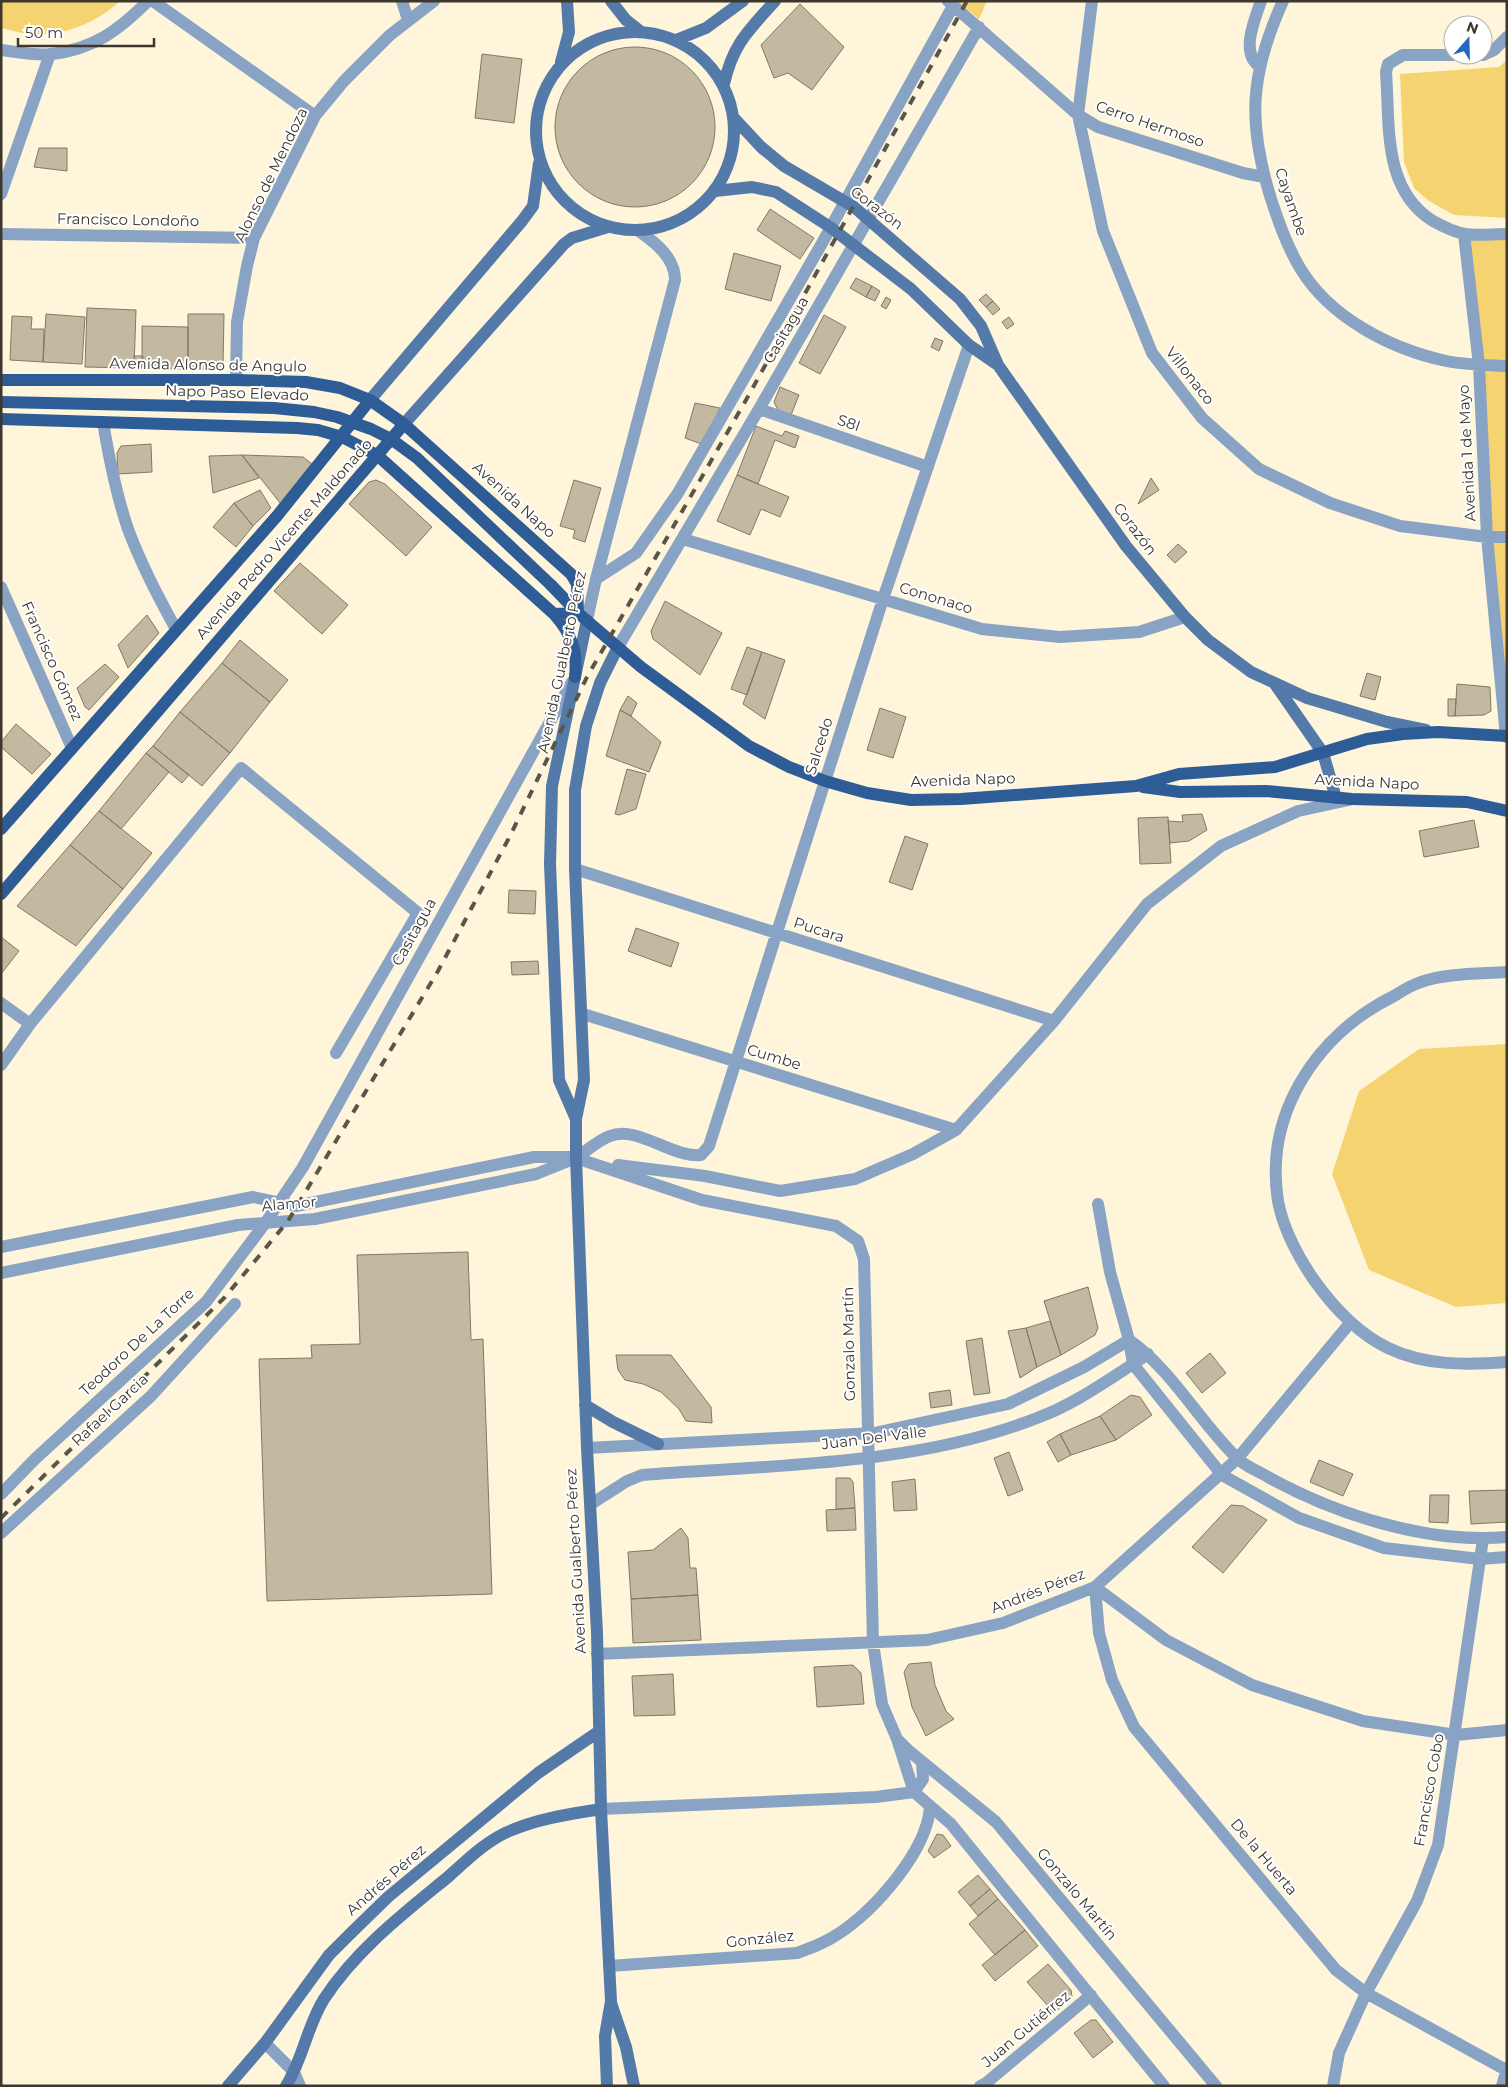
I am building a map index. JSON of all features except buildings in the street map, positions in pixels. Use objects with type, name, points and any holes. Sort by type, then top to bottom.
[{"type":"main road","points":[[560,65],[569,32],[566,1]]},
{"type":"main road","points":[[611,1],[626,20],[640,31]]},
{"type":"main road","points":[[676,40],[706,28],[743,1]]},
{"type":"main road","points":[[724,84],[737,45],[775,1]]},
{"type":"main road","points":[[640,31],[676,40],[704,58],[724,84],[734,118],[735,144],[728,169],[715,191],[691,214],[658,228],[639,230],[608,226],[589,219],[567,203],[546,177],[539,158],[535,133],[538,109],[546,85],[560,65],[577,50],[596,39],[618,32],[640,31]]},
{"type":"main road","name":"Corazón","points":[[734,118],[761,147],[784,166],[868,219],[960,300],[981,326],[998,365],[1126,546],[1185,618],[1230,658],[1275,684],[1362,715],[1438,732]]},
{"type":"main road","name":"Avenida Pedro Vicente Maldonado","points":[[1,829],[277,516],[370,400],[522,221],[533,206],[539,158]]},
{"type":"main road","name":"Corazón","points":[[715,191],[752,188],[770,189],[830,227],[911,289],[968,345],[998,365]]},
{"type":"main road","name":"Avenida Pedro Vicente Maldonado","points":[[1,894],[404,424],[564,244],[572,238],[608,226]]},
{"type":"main road","name":"Avenida Alonso de Angulo","points":[[1,380],[236,380],[306,382],[340,388],[370,400],[404,424]]},
{"type":"main road","name":"Napo Paso Elevado","points":[[1,402],[274,408],[314,412],[356,423],[391,439],[417,458],[582,616]]},
{"type":"main road","points":[[1,419],[298,428],[318,430],[342,437],[377,456],[554,614],[565,626],[573,642],[577,660],[575,677]]},
{"type":"main road","name":"Avenida Napo","points":[[404,424],[572,574],[577,584],[582,616],[618,647],[694,707],[749,746],[788,767],[825,781],[867,793],[911,800],[961,800],[1136,786],[1179,774],[1275,767],[1367,739],[1438,732],[1506,736]]},
{"type":"main road","points":[[554,614],[582,616]]},
{"type":"main road","name":"Avenida Gualberto Pérez","points":[[576,1119],[559,1080],[550,864],[552,786],[575,677],[582,616]]},
{"type":"main road","name":"Avenida Gualberto Pérez","points":[[607,2086],[605,2036],[610,2001],[609,1966],[601,1809],[597,1654],[576,1158],[576,1119],[584,1080],[575,870],[575,790],[586,726],[600,682],[618,647]]},
{"type":"main road","name":"Corazón","points":[[1275,684],[1323,753],[1336,798]]},
{"type":"main road","name":"Avenida Napo","points":[[1136,786],[1180,792],[1266,790],[1352,799],[1467,802],[1507,811]]},
{"type":"main road","points":[[585,1405],[613,1422],[658,1444]]},
{"type":"main road","name":"Andrés Pérez","points":[[228,2086],[265,2043],[329,1955],[388,1897],[538,1773],[598,1732]]},
{"type":"main road","points":[[286,2086],[294,2072],[323,2001],[366,1947],[400,1917],[493,1841],[511,1830],[546,1818],[601,1809]]},
{"type":"main road","name":"Avenida Gualberto Pérez","points":[[610,2001],[626,2048],[634,2086]]},
{"type":"street","points":[[1,50],[50,54],[88,46],[123,27],[148,1]]},
{"type":"street","points":[[153,1],[315,116]]},
{"type":"street","points":[[402,1],[408,20]]},
{"type":"street","name":"Alonso de Mendoza","points":[[236,380],[236,332],[241,294],[254,238],[315,116],[367,58],[408,20],[434,1]]},
{"type":"street","name":"Villonaco","points":[[1092,1],[1078,115],[1103,231],[1152,353],[1202,418],[1259,469],[1330,503],[1400,526],[1487,537],[1507,537]]},
{"type":"street","points":[[1258,66],[1252,61],[1250,49],[1251,35],[1261,1]]},
{"type":"street","name":"Cayambe","points":[[1283,1],[1258,66],[1254,107],[1258,152],[1264,176],[1283,236],[1301,270],[1325,300],[1356,323],[1387,342],[1448,362],[1507,366]]},
{"type":"street","name":"Cerro Hermoso","points":[[951,3],[1078,115],[1098,127],[1243,173],[1264,176]]},
{"type":"street","name":"Casitagua","points":[[596,579],[636,552],[678,494],[844,203],[951,3]]},
{"type":"street","name":"Casitagua","points":[[618,647],[759,409],[979,27]]},
{"type":"street","points":[[1493,50],[1507,38]]},
{"type":"street","points":[[1,194],[50,54]]},
{"type":"street","points":[[1443,55],[1402,55],[1388,64],[1386,72],[1394,166],[1404,194],[1411,203],[1442,226],[1464,234],[1507,234]]},
{"type":"street","name":"Avenida Gualberto Pérez","points":[[582,616],[596,579],[675,280],[675,272],[663,251],[639,230]]},
{"type":"street","name":"Francisco Londoño","points":[[1,234],[254,238]]},
{"type":"street","name":"Avenida 1 de Mayo","points":[[1464,234],[1479,365],[1487,537],[1503,668],[1506,736]]},
{"type":"street","name":"Salcedo","points":[[700,1155],[708,1146],[883,598],[968,345]]},
{"type":"street","name":"S8I","points":[[759,409],[928,467]]},
{"type":"street","points":[[103,422],[112,476],[128,529],[149,580],[176,629]]},
{"type":"street","name":"Cononaco","points":[[683,539],[982,629],[1060,637],[1139,632],[1185,618]]},
{"type":"street","name":"Francisco Gómez","points":[[1,587],[72,748]]},
{"type":"street","name":"Casitagua","points":[[280,1202],[303,1167],[575,677]]},
{"type":"street","points":[[1,1065],[30,1024],[241,768],[418,913],[336,1053]]},
{"type":"street","points":[[576,1158],[705,1176],[780,1191],[854,1179],[913,1154],[956,1130],[1054,1021],[1147,904],[1221,846],[1298,811],[1352,799]]},
{"type":"street","name":"Pucara","points":[[575,870],[1054,1021]]},
{"type":"street","points":[[1507,972],[1442,977],[1420,982],[1372,1007],[1342,1029],[1321,1051],[1303,1075],[1289,1102],[1280,1135],[1276,1167],[1278,1202],[1290,1235],[1306,1267],[1326,1296],[1350,1323],[1390,1349],[1418,1358],[1469,1365],[1507,1362]]},
{"type":"street","points":[[1,1003],[30,1024]]},
{"type":"street","name":"Cumbe","points":[[582,1014],[956,1130]]},
{"type":"street","name":"Alamor","points":[[1,1272],[238,1225],[315,1219],[527,1176],[576,1158],[610,1136],[629,1135],[688,1156],[700,1155]]},
{"type":"street","name":"Alamor","points":[[1,1247],[252,1197],[296,1206],[534,1157],[576,1158]]},
{"type":"street","name":"Gonzalo Martín","points":[[576,1158],[702,1200],[836,1226],[858,1241],[864,1260],[873,1643],[882,1704],[897,1739],[914,1792],[951,1824],[1164,2086]]},
{"type":"street","name":"Teodoro De La Torre","points":[[1,1494],[35,1459],[206,1302],[280,1202]]},
{"type":"street","points":[[1098,1204],[1110,1272],[1130,1340],[1133,1364],[1222,1475],[1299,1518],[1384,1548],[1480,1559],[1507,1557]]},
{"type":"street","name":"Rafael Garcia","points":[[1,1533],[151,1396],[235,1304]]},
{"type":"street","name":"Andrés Pérez","points":[[597,1654],[927,1640],[1003,1623],[1095,1587],[1222,1475],[1350,1323]]},
{"type":"street","points":[[1130,1340],[1148,1354],[1237,1459],[1299,1494],[1386,1526],[1482,1539],[1507,1537]]},
{"type":"street","name":"Juan Del Valle","points":[[587,1448],[867,1433],[920,1424],[1008,1404],[1084,1367],[1130,1340]]},
{"type":"street","name":"Juan Del Valle","points":[[590,1504],[642,1474],[869,1458],[965,1442],[1040,1418],[1089,1393],[1148,1354]]},
{"type":"street","name":"Francisco Cobo","points":[[1333,2086],[1339,2053],[1366,1993],[1417,1901],[1438,1845],[1456,1735],[1482,1539]]},
{"type":"street","points":[[1095,1587],[1166,1640],[1252,1685],[1364,1721],[1456,1735],[1507,1730]]},
{"type":"street","name":"De la Huerta","points":[[1095,1587],[1099,1634],[1112,1680],[1134,1727],[1336,1970],[1366,1993],[1506,2069]]},
{"type":"street","name":"Gonzalo Martín","points":[[897,1739],[922,1762],[996,1822],[1216,2086]]},
{"type":"street","points":[[601,1809],[876,1798],[914,1792],[922,1779],[922,1762]]},
{"type":"street","name":"González","points":[[609,1966],[797,1953],[819,1945],[839,1934],[864,1914],[884,1892],[904,1867],[922,1838],[929,1822],[930,1807]]},
{"type":"street","name":"Juan Gutiérrez","points":[[980,2086],[1091,1995]]},
{"type":"street","points":[[265,2043],[294,2072],[300,2086]]},
{"type":"street","points":[[1502,2086],[1506,2069]]},
{"type":"shaded area","points":[[1,1],[120,1],[90,22],[56,33],[32,34],[1,28]]},
{"type":"shaded area","points":[[957,1],[987,1],[979,19]]},
{"type":"shaded area","points":[[1507,60],[1507,218],[1454,215],[1429,201],[1414,188],[1404,162],[1400,74],[1499,67]]},
{"type":"shaded area","points":[[1464,234],[1507,234],[1507,736]]},
{"type":"shaded area","points":[[1507,1044],[1507,1303],[1456,1307],[1369,1270],[1332,1174],[1359,1091],[1419,1049]]},
{"type":"railway","points":[[1,1518],[225,1297],[288,1221],[438,971],[510,836],[587,677],[746,400],[967,1]]}]
